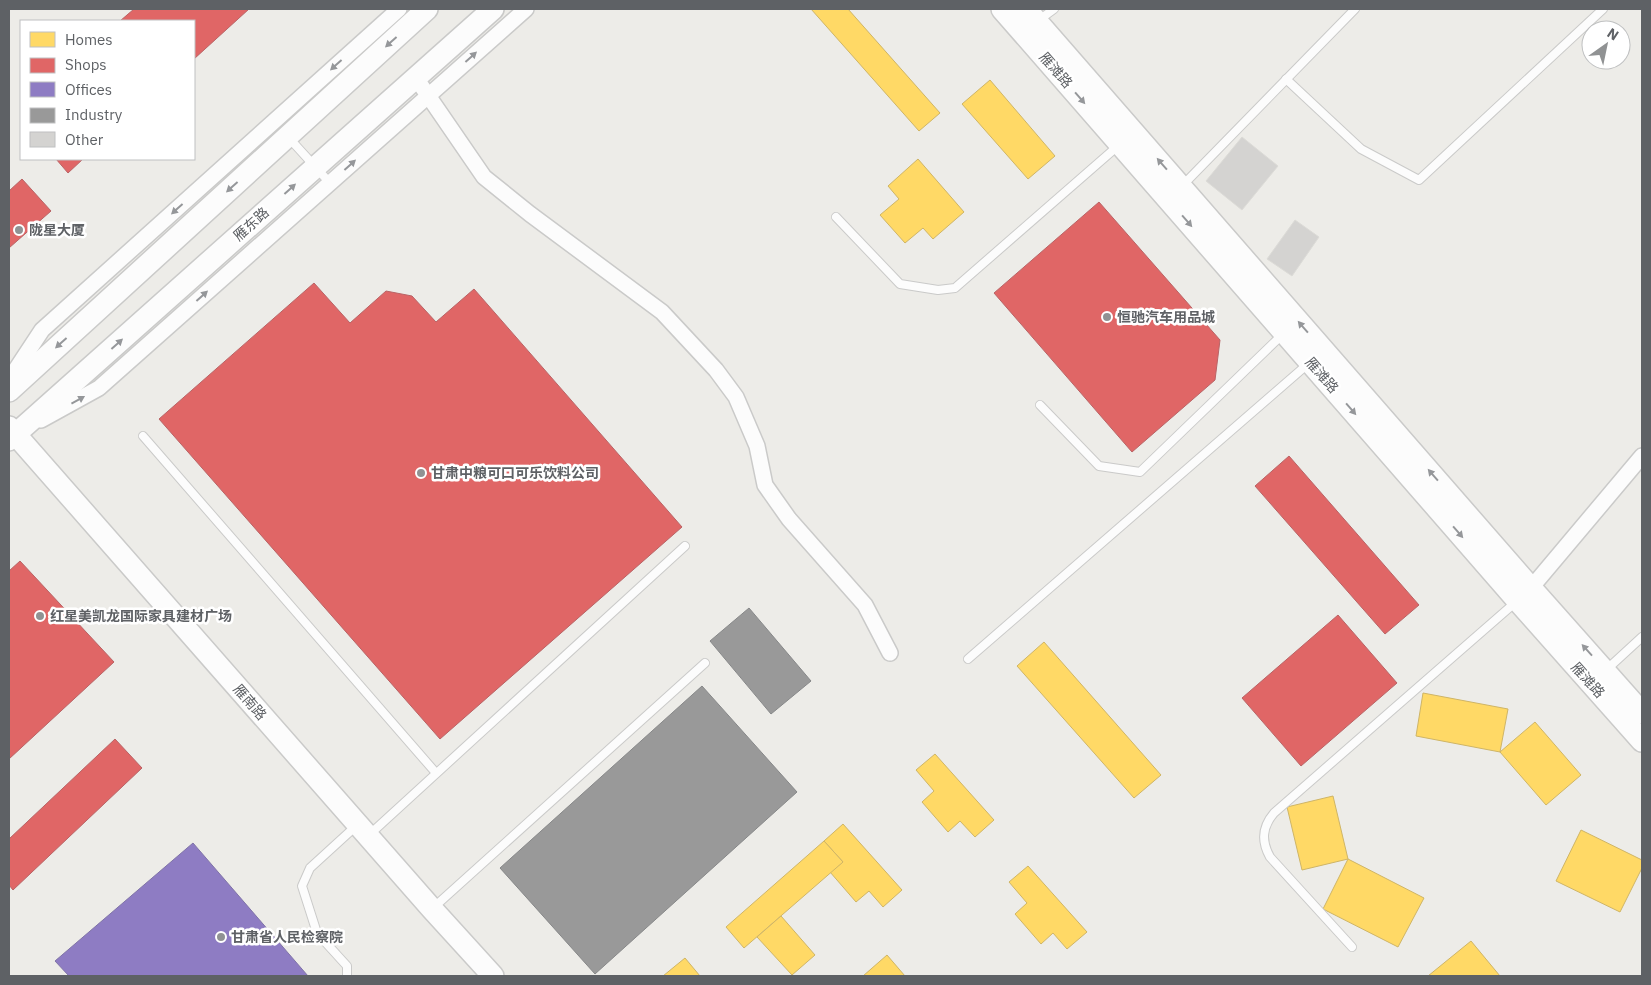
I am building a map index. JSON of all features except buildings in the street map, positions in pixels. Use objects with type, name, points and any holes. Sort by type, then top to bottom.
[{"type":"main road","points":[[9,391],[427,9]]},
{"type":"main road","name":"雁东路","points":[[10,436],[493,9]]},
{"type":"main road","name":"雁滩路","points":[[1002,9],[1285,333],[1317,356]]},
{"type":"main road","name":"雁滩路","points":[[1039,13],[1317,356],[1524,594],[1642,741]]},
{"type":"main road","name":"雁南路","points":[[10,436],[494,976]]},
{"type":"main road","name":"雁滩路","points":[[1524,594],[1605,671],[1642,712]]},
{"type":"street","points":[[9,380],[42,330],[399,9]]},
{"type":"street","points":[[10,436],[99,388],[526,9]]},
{"type":"street","points":[[416,78],[484,177],[530,214],[662,312],[716,370],[736,397],[757,446],[765,485],[789,519],[865,606],[890,653]]},
{"type":"street","points":[[1524,594],[1642,456]]},
{"type":"lane","points":[[1181,187],[1355,9]]},
{"type":"lane","points":[[1286,79],[1362,149],[1419,180],[1602,9]]},
{"type":"lane","points":[[287,136],[330,182]]},
{"type":"lane","points":[[836,217],[900,284],[938,290],[955,288],[1120,144]]},
{"type":"lane","points":[[1040,405],[1099,466],[1140,472],[1285,333]]},
{"type":"lane","points":[[968,659],[1317,356]]},
{"type":"lane","points":[[143,436],[436,774]]},
{"type":"lane","points":[[347,976],[347,966],[317,933],[302,886],[310,868],[436,774],[685,546]]},
{"type":"lane","points":[[1352,947],[1270,857],[1264,842],[1266,825],[1274,813],[1524,594]]},
{"type":"lane","points":[[1605,671],[1642,638]]},
{"type":"lane","points":[[432,909],[705,663]]},
{"type":"place","name":"陇星大厦","points":[[19,230]]},
{"type":"place","name":"恒驰汽车用品城","points":[[1107,317]]},
{"type":"place","name":"甘肃中粮可口可乐饮料公司","points":[[421,473]]},
{"type":"place","name":"红星美凯龙国际家具建材广场","points":[[40,616]]},
{"type":"place","name":"甘肃省人民检察院","points":[[221,937]]}]
